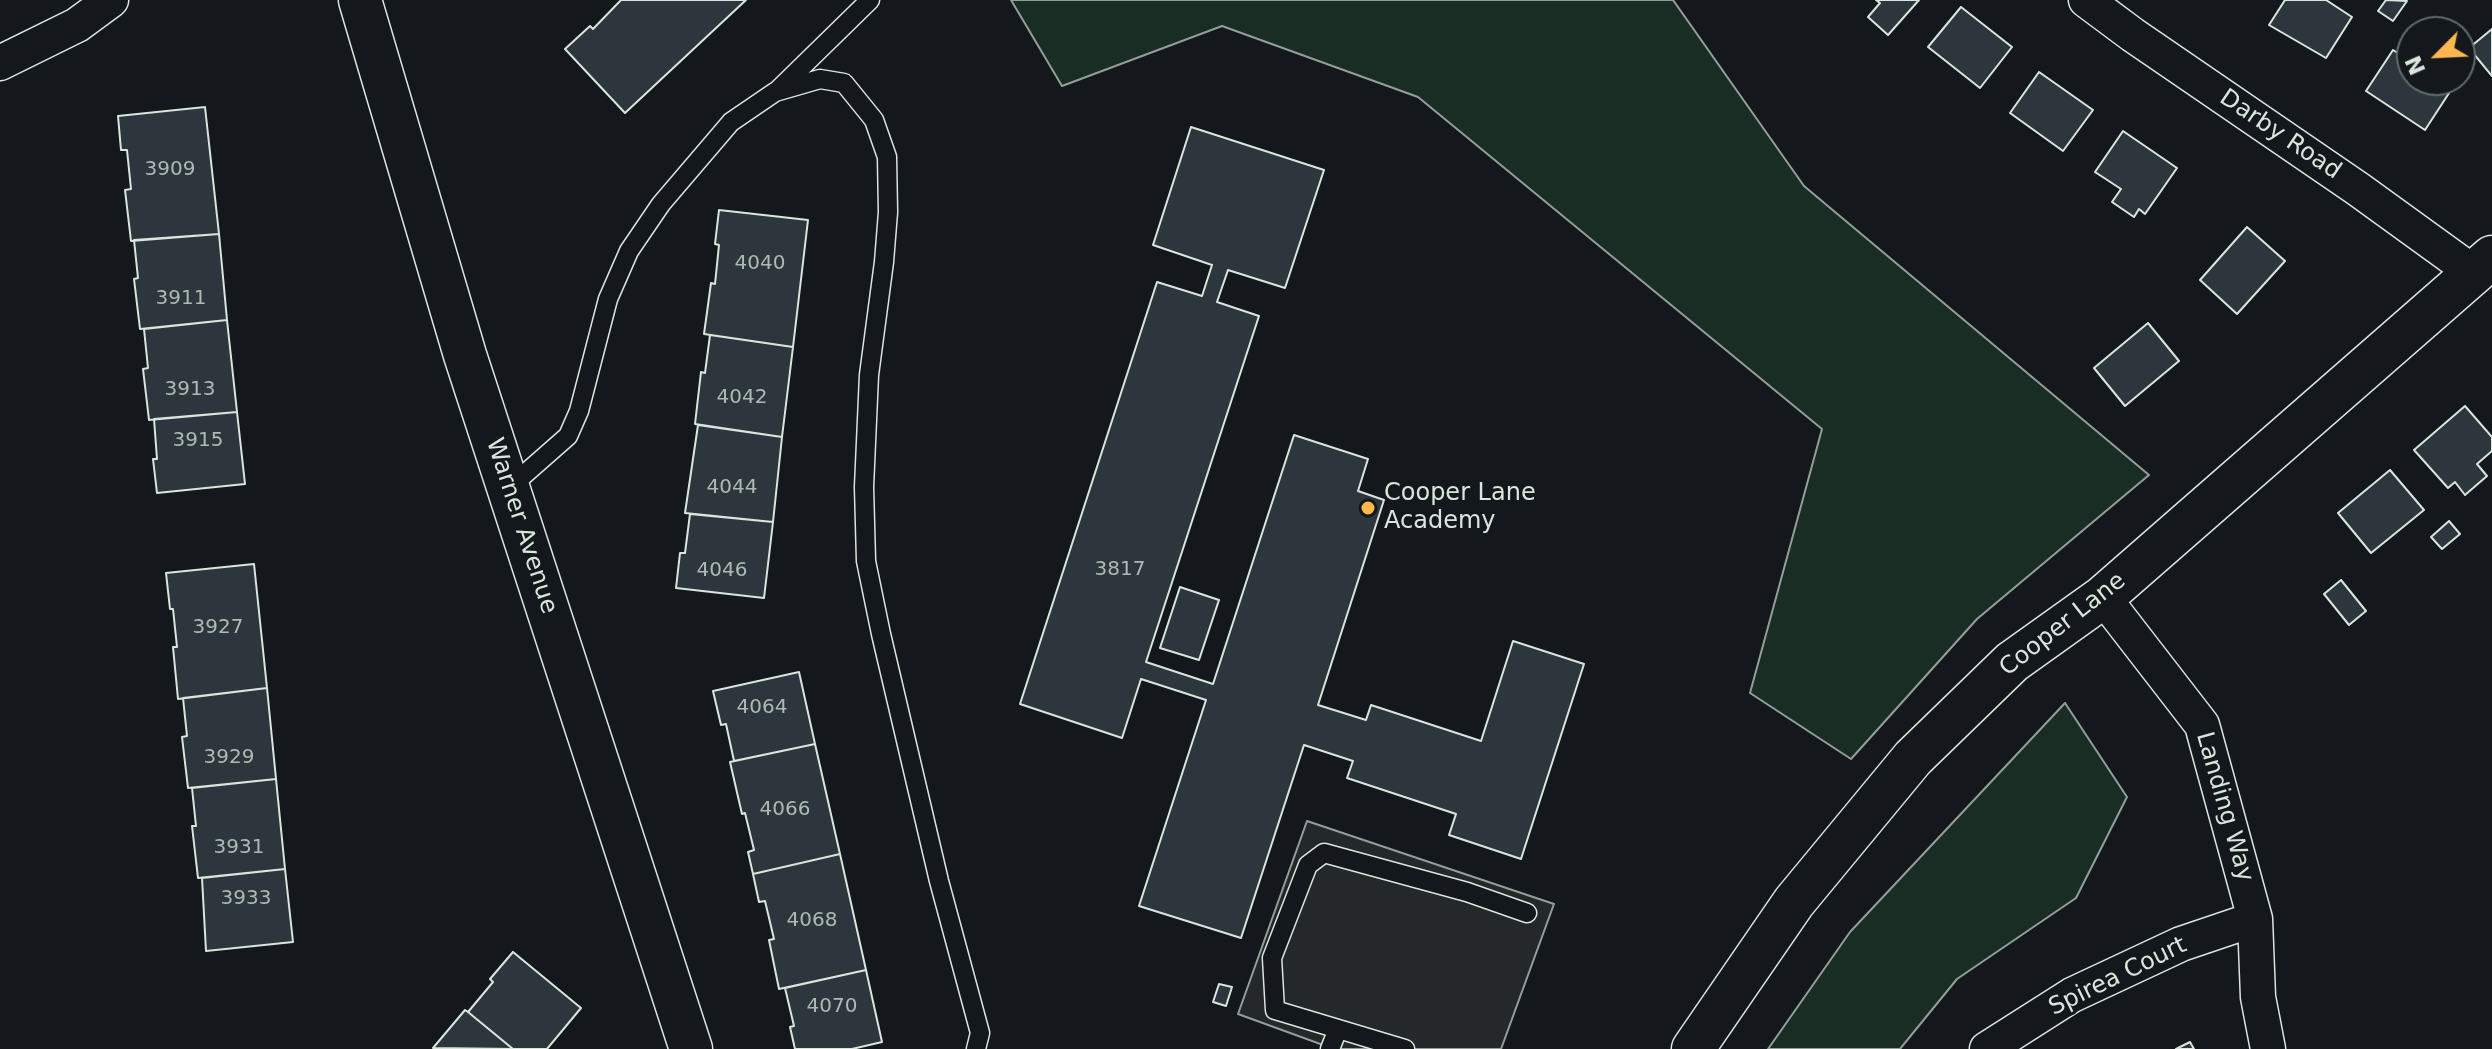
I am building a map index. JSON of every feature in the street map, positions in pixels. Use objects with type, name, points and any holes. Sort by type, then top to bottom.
[{"type":"street","points":[[0,63],[77,25],[111,0]]},
{"type":"street","name":"Warner Avenue","points":[[360,0],[456,327],[691,1049]]},
{"type":"street","name":"Darby Road","points":[[2086,0],[2358,189],[2483,265]]},
{"type":"street","name":"Cooper Lane","points":[[1693,1049],[1794,902],[1913,758],[2012,662],[2103,597],[2483,265]]},
{"type":"street","name":"Landing Way","points":[[2103,597],[2202,725],[2255,919],[2258,997],[2268,1049]]},
{"type":"street","name":"Spirea Court","points":[[1987,1049],[2072,995],[2181,944],[2255,919]]},
{"type":"lane","points":[[510,487],[568,436],[579,411],[608,299],[629,251],[661,204],[731,122],[775,92],[870,0]]},
{"type":"lane","points":[[775,92],[820,79],[844,83],[874,120],[887,157],[888,212],[884,262],[869,375],[864,487],[866,561],[939,881],[980,1033],[976,1049]]},
{"type":"lane","points":[[1405,1049],[1275,1010],[1272,958],[1308,865],[1324,853],[1467,892],[1527,913]]},
{"type":"lane","points":[[1330,1049],[1338,1029]]},
{"type":"green space","points":[[1011,0],[1673,0],[1804,186],[2149,475],[1977,619],[1851,759],[1750,693],[1822,429],[1418,97],[1222,26],[1062,86]]},
{"type":"green space","points":[[2065,703],[2127,797],[2076,898],[1957,979],[1900,1049],[1768,1049],[1850,932]]},
{"type":"shaded area","points":[[1307,821],[1554,904],[1501,1049],[1334,1049],[1238,1014]]},
{"type":"building","points":[[621,0],[746,0],[625,113],[565,49],[590,26],[593,29]]},
{"type":"building","points":[[1876,0],[1919,0],[1888,35],[1868,17],[1880,3]]},
{"type":"building","points":[[2285,0],[2326,0],[2352,17],[2326,58],[2269,25]]},
{"type":"building","points":[[2386,0],[2407,1],[2393,21],[2378,11]]},
{"type":"building","points":[[1961,7],[2012,47],[1980,88],[1928,47]]},
{"type":"building","points":[[2492,29],[2492,76],[2476,57],[2476,42]]},
{"type":"building","points":[[2393,50],[2396,52],[2396,96],[2447,96],[2425,130],[2366,91]]},
{"type":"building","points":[[2039,72],[2093,110],[2063,151],[2010,113]]},
{"type":"building","points":[[205,107],[219,234],[131,241],[125,190],[131,189],[127,150],[121,150],[118,116]]},
{"type":"building","points":[[1191,127],[1324,170],[1285,288],[1228,270],[1217,302],[1259,316],[1146,662],[1213,684],[1294,435],[1368,459],[1358,491],[1384,500],[1318,705],[1366,720],[1371,705],[1481,741],[1513,641],[1584,664],[1521,859],[1449,835],[1456,814],[1347,778],[1353,761],[1304,745],[1241,938],[1139,906],[1206,700],[1141,679],[1122,738],[1020,704],[1157,282],[1202,296],[1212,265],[1153,245]]},
{"type":"building","points":[[2123,131],[2177,168],[2145,214],[2139,209],[2134,217],[2112,202],[2121,189],[2095,172]]},
{"type":"building","points":[[719,210],[808,220],[793,347],[704,334],[711,283],[715,284]]},
{"type":"building","points":[[2247,227],[2285,261],[2237,314],[2200,280]]},
{"type":"building","points":[[219,234],[227,320],[140,329],[134,279],[138,278],[134,240]]},
{"type":"building","points":[[227,320],[237,412],[149,420],[143,369],[148,368],[144,329]]},
{"type":"building","points":[[2148,323],[2179,361],[2125,406],[2094,368]]},
{"type":"building","points":[[710,335],[793,347],[782,437],[695,424],[701,372],[705,373]]},
{"type":"building","points":[[2465,406],[2492,437],[2492,451],[2477,464],[2487,476],[2465,495],[2455,482],[2448,488],[2414,450]]},
{"type":"building","points":[[237,412],[245,484],[157,493],[153,459],[157,459],[154,419]]},
{"type":"building","points":[[698,425],[782,437],[773,522],[685,513]]},
{"type":"building","points":[[2390,470],[2424,510],[2371,553],[2338,513]]},
{"type":"building","points":[[690,514],[773,522],[764,598],[676,588],[680,553],[685,553]]},
{"type":"building","points":[[2449,521],[2460,534],[2442,549],[2431,537]]},
{"type":"building","points":[[254,564],[267,688],[178,699],[173,647],[177,647],[166,573]]},
{"type":"building","points":[[2341,580],[2366,611],[2349,625],[2324,594]]},
{"type":"building","points":[[1180,587],[1219,600],[1199,660],[1160,648]]},
{"type":"building","points":[[799,672],[815,744],[734,761],[726,724],[721,725],[713,691]]},
{"type":"building","points":[[267,688],[276,779],[188,788],[182,737],[187,736],[183,698]]},
{"type":"building","points":[[815,744],[840,854],[753,874],[748,852],[754,850],[730,762]]},
{"type":"building","points":[[276,779],[285,869],[198,878],[192,826],[196,826],[192,788]]},
{"type":"building","points":[[840,854],[866,970],[779,989],[769,940],[774,939],[765,901],[759,902],[753,874]]},
{"type":"building","points":[[285,869],[293,942],[206,951],[202,878]]},
{"type":"building","points":[[513,952],[581,1008],[547,1049],[513,1049],[468,1012]]},
{"type":"building","points":[[866,970],[882,1042],[852,1049],[795,1049],[790,1027],[794,1026],[785,988]]},
{"type":"building","points":[[1219,984],[1232,987],[1226,1006],[1213,1002]]},
{"type":"building","points":[[465,1010],[468,1012],[513,1049],[433,1048]]},
{"type":"building","points":[[2190,1042],[2194,1049],[2176,1049]]},
{"type":"place","name":"Cooper Lane Academy","points":[[1368,508]]}]
